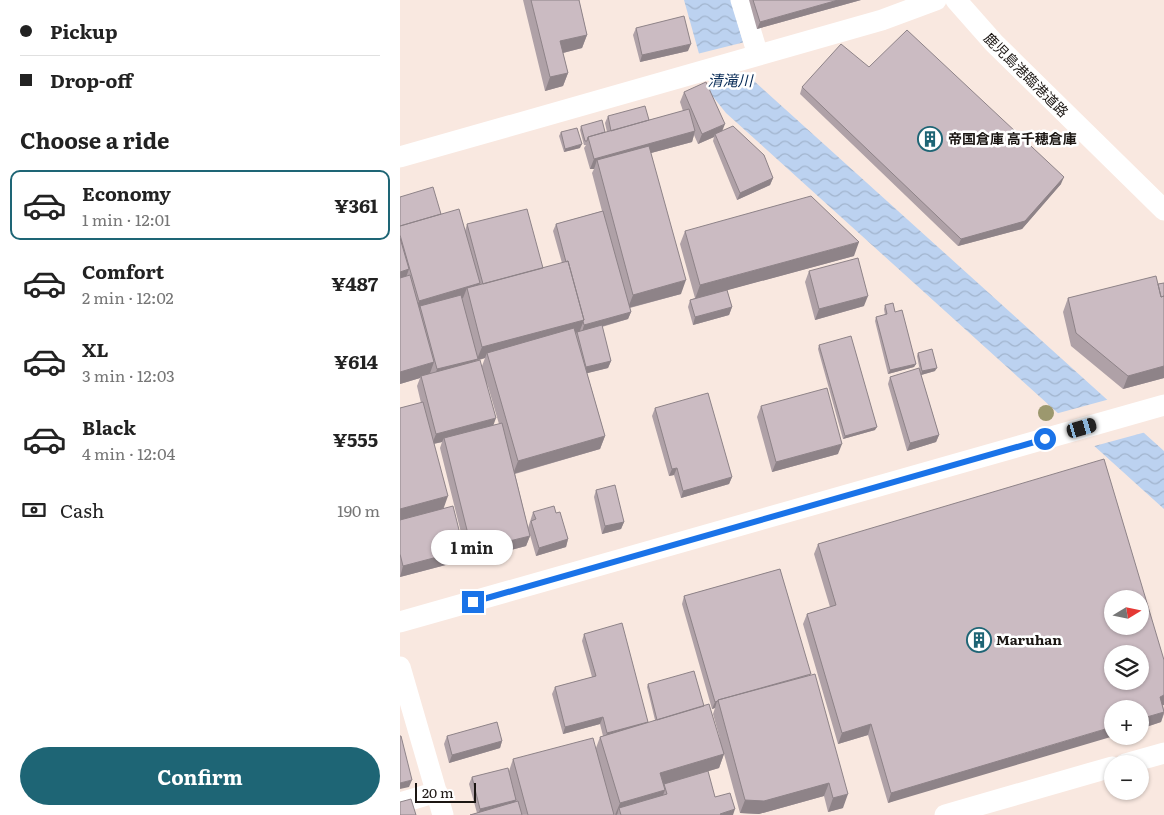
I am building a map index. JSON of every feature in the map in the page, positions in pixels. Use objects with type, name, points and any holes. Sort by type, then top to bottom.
[{"type":"street","points":[[741,0],[758,55]]},
{"type":"street","points":[[400,157],[882,20],[936,0]]},
{"type":"street","name":"鹿児島港臨港道路","points":[[956,0],[994,44],[1164,210]]},
{"type":"street","points":[[400,622],[1164,405]]},
{"type":"street","points":[[400,667],[443,815]]},
{"type":"street","points":[[1149,757],[1164,753]]},
{"type":"street","points":[[945,815],[1104,769]]},
{"type":"street","points":[[400,803],[437,792]]},
{"type":"water","name":"清滝川","points":[[684,0],[731,0],[754,81],[1164,451],[1164,509],[726,113],[710,93]]},
{"type":"pier","points":[[745,42],[755,75],[706,88],[697,54]]},
{"type":"pier","points":[[1110,399],[1146,432],[1091,447],[1055,414]]},
{"type":"building","points":[[531,0],[579,0],[587,35],[560,41],[568,73],[550,77]]},
{"type":"building","points":[[753,0],[838,0],[760,22]]},
{"type":"building","points":[[684,16],[691,44],[642,55],[636,28]]},
{"type":"building","name":"帝国倉庫 高千穂倉庫","points":[[907,30],[1064,177],[1025,221],[961,239],[802,87],[841,44],[869,67]]},
{"type":"building","points":[[706,82],[725,124],[702,134],[684,92]]},
{"type":"building","points":[[645,106],[649,120],[611,131],[608,116]]},
{"type":"building","points":[[689,109],[695,131],[594,159],[588,137]]},
{"type":"building","points":[[602,120],[605,132],[588,137],[587,141],[585,141],[581,126]]},
{"type":"building","points":[[733,126],[764,155],[773,178],[740,193],[715,134]]},
{"type":"building","points":[[577,128],[582,144],[565,149],[561,132]]},
{"type":"building","points":[[649,146],[686,280],[633,295],[597,160]]},
{"type":"building","points":[[433,187],[441,214],[400,226],[400,197]]},
{"type":"building","points":[[811,196],[859,242],[700,285],[685,231]]},
{"type":"building","points":[[459,209],[480,283],[419,301],[400,235],[400,226]]},
{"type":"building","points":[[527,209],[543,268],[483,284],[467,224]]},
{"type":"building","points":[[603,211],[631,312],[584,325],[568,261],[566,262],[556,224]]},
{"type":"building","points":[[400,238],[409,269],[400,272]]},
{"type":"building","points":[[858,258],[868,296],[819,309],[809,271]]},
{"type":"building","points":[[568,261],[584,320],[482,347],[467,288]]},
{"type":"building","points":[[410,275],[434,362],[400,372],[400,278]]},
{"type":"building","points":[[1156,276],[1161,297],[1164,296],[1164,366],[1128,376],[1076,333],[1068,298]]},
{"type":"building","points":[[1164,283],[1164,296],[1161,297],[1158,284]]},
{"type":"building","points":[[727,290],[732,307],[695,317],[690,300]]},
{"type":"building","points":[[461,295],[478,359],[437,369],[420,306]]},
{"type":"building","points":[[893,303],[895,312],[902,310],[916,364],[890,370],[876,317],[887,314],[885,305]]},
{"type":"building","points":[[602,325],[611,361],[586,367],[577,332]]},
{"type":"building","points":[[574,328],[605,436],[518,461],[487,353]]},
{"type":"building","points":[[851,336],[877,427],[845,436],[819,345]]},
{"type":"building","points":[[932,349],[937,368],[922,371],[918,353]]},
{"type":"building","points":[[480,360],[496,418],[436,434],[421,376]]},
{"type":"building","points":[[919,368],[939,435],[910,443],[890,377]]},
{"type":"building","points":[[827,388],[842,444],[776,462],[761,406]]},
{"type":"building","points":[[708,393],[732,477],[683,491],[677,468],[672,469],[655,408]]},
{"type":"building","points":[[423,402],[448,496],[400,509],[400,408]]},
{"type":"building","points":[[502,423],[530,536],[472,550],[444,438]]},
{"type":"building","name":"Maruhan","points":[[1104,459],[1143,590],[1104,590],[1104,635],[1149,635],[1149,610],[1164,660],[1164,695],[1160,697],[1164,712],[1149,716],[1149,700],[1104,700],[1104,729],[891,793],[871,724],[842,733],[807,614],[836,605],[818,544]]},
{"type":"building","points":[[615,485],[624,522],[605,526],[596,490]]},
{"type":"building","points":[[453,506],[464,550],[403,566],[400,554],[400,520]]},
{"type":"building","points":[[554,506],[556,513],[560,512],[568,539],[539,548],[531,521],[536,519],[533,512]]},
{"type":"building","points":[[780,569],[811,674],[715,702],[684,596]]},
{"type":"building","points":[[622,623],[648,722],[607,733],[603,717],[565,727],[555,687],[596,676],[584,634]]},
{"type":"building","points":[[694,671],[704,706],[657,720],[648,684]]},
{"type":"building","points":[[815,674],[848,794],[833,798],[829,783],[764,801],[745,800],[718,700]]},
{"type":"building","points":[[709,704],[724,754],[660,773],[665,790],[620,803],[600,737]]},
{"type":"building","points":[[497,722],[502,741],[452,755],[447,736]]},
{"type":"building","points":[[400,736],[412,780],[400,783]]},
{"type":"building","points":[[593,738],[614,815],[528,815],[513,759]]},
{"type":"building","points":[[508,768],[516,800],[480,809],[472,777]]},
{"type":"building","points":[[708,771],[715,797],[730,793],[735,809],[721,815],[621,815],[619,808],[667,794],[664,784]]},
{"type":"building","points":[[411,799],[416,815],[400,815],[400,802]]},
{"type":"building","points":[[518,801],[522,815],[470,815]]},
{"type":"place","name":"帝国倉庫 高千穂倉庫","points":[[930,139]]},
{"type":"place","name":"Maruhan","points":[[979,640]]},
{"type":"route","points":[[473,602],[1045,439]]}]
